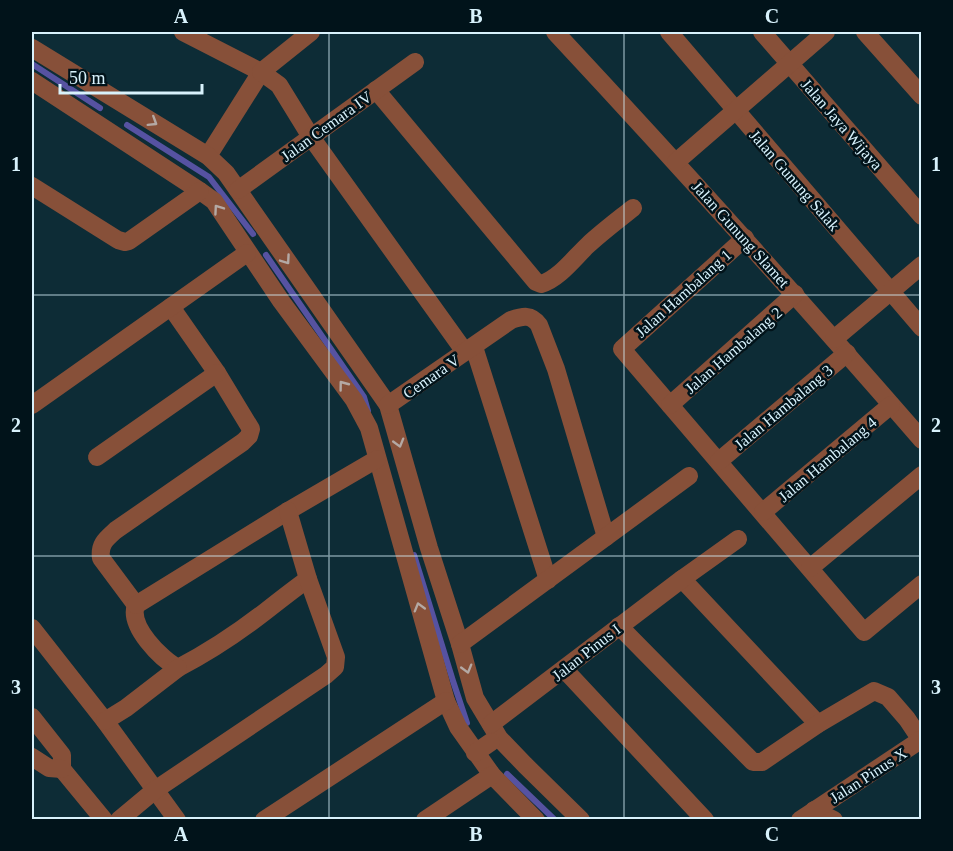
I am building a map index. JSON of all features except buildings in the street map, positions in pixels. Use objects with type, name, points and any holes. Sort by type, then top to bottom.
[{"type":"street","points":[[183,32],[261,72],[279,85],[311,137],[469,349],[548,580]]},
{"type":"street","points":[[208,156],[261,72],[311,32]]},
{"type":"street","name":"Jalan Gunung Slamet","points":[[555,32],[745,238],[921,440]]},
{"type":"street","name":"Jalan Gunung Salak","points":[[669,32],[921,328]]},
{"type":"street","name":"Jalan Jaya Wijaya","points":[[762,32],[921,216]]},
{"type":"street","points":[[676,162],[826,32]]},
{"type":"street","points":[[865,32],[921,96]]},
{"type":"street","points":[[32,48],[214,201],[247,253],[354,400],[369,428],[446,701],[458,727],[492,775],[536,819]]},
{"type":"street","name":"Jalan Cemara IV","points":[[238,190],[414,62]]},
{"type":"street","points":[[32,81],[208,156],[226,173],[388,405],[475,698],[494,735],[581,819]]},
{"type":"street","points":[[376,90],[536,282],[541,284],[547,282],[568,266],[589,244],[633,208]]},
{"type":"street","points":[[32,186],[124,242],[129,241],[200,191]]},
{"type":"street","name":"Jalan Hambalang 1","points":[[670,405],[622,349],[745,238]]},
{"type":"street","points":[[32,405],[247,253]]},
{"type":"street","points":[[834,339],[921,265]]},
{"type":"street","name":"Jalan Hambalang 2","points":[[670,405],[795,294]]},
{"type":"street","points":[[136,605],[101,558],[102,542],[243,442],[249,436],[251,429],[217,373],[171,308]]},
{"type":"street","name":"Cemara V","points":[[388,405],[511,320],[522,316],[535,319],[556,369],[606,537]]},
{"type":"street","name":"Jalan Hambalang 3","points":[[719,461],[847,353]]},
{"type":"street","points":[[97,456],[217,373]]},
{"type":"street","points":[[670,405],[864,632],[921,584]]},
{"type":"street","name":"Jalan Hambalang 4","points":[[763,512],[891,405]]},
{"type":"street","points":[[178,668],[169,663],[150,644],[135,616],[136,605],[377,459]]},
{"type":"street","points":[[810,568],[921,475]]},
{"type":"street","points":[[460,644],[689,476]]},
{"type":"street","points":[[119,819],[155,790],[335,667],[336,657],[308,579],[288,512]]},
{"type":"street","name":"Jalan Pinus I","points":[[477,755],[494,735],[564,669],[738,539]]},
{"type":"street","points":[[115,715],[178,668],[230,637],[308,579]]},
{"type":"street","points":[[682,579],[818,724]]},
{"type":"street","points":[[619,626],[753,762],[762,762],[818,724],[874,691],[888,697],[921,740]]},
{"type":"street","points":[[32,628],[115,715],[155,790],[177,819]]},
{"type":"street","points":[[564,669],[705,819]]},
{"type":"street","points":[[264,819],[446,701]]},
{"type":"street","points":[[32,717],[62,755],[62,769],[104,819]]},
{"type":"street","name":"Jalan Pinus X","points":[[807,815],[921,740]]},
{"type":"street","points":[[32,757],[49,768],[62,769]]},
{"type":"street","points":[[425,819],[492,775]]},
{"type":"street","points":[[807,815],[834,819]]},
{"type":"waterway","points":[[32,64],[100,108]]},
{"type":"waterway","points":[[127,125],[209,177],[253,234]]},
{"type":"waterway","points":[[266,255],[364,397],[368,411]]},
{"type":"waterway","points":[[414,555],[467,723]]},
{"type":"waterway","points":[[507,774],[555,820]]}]
